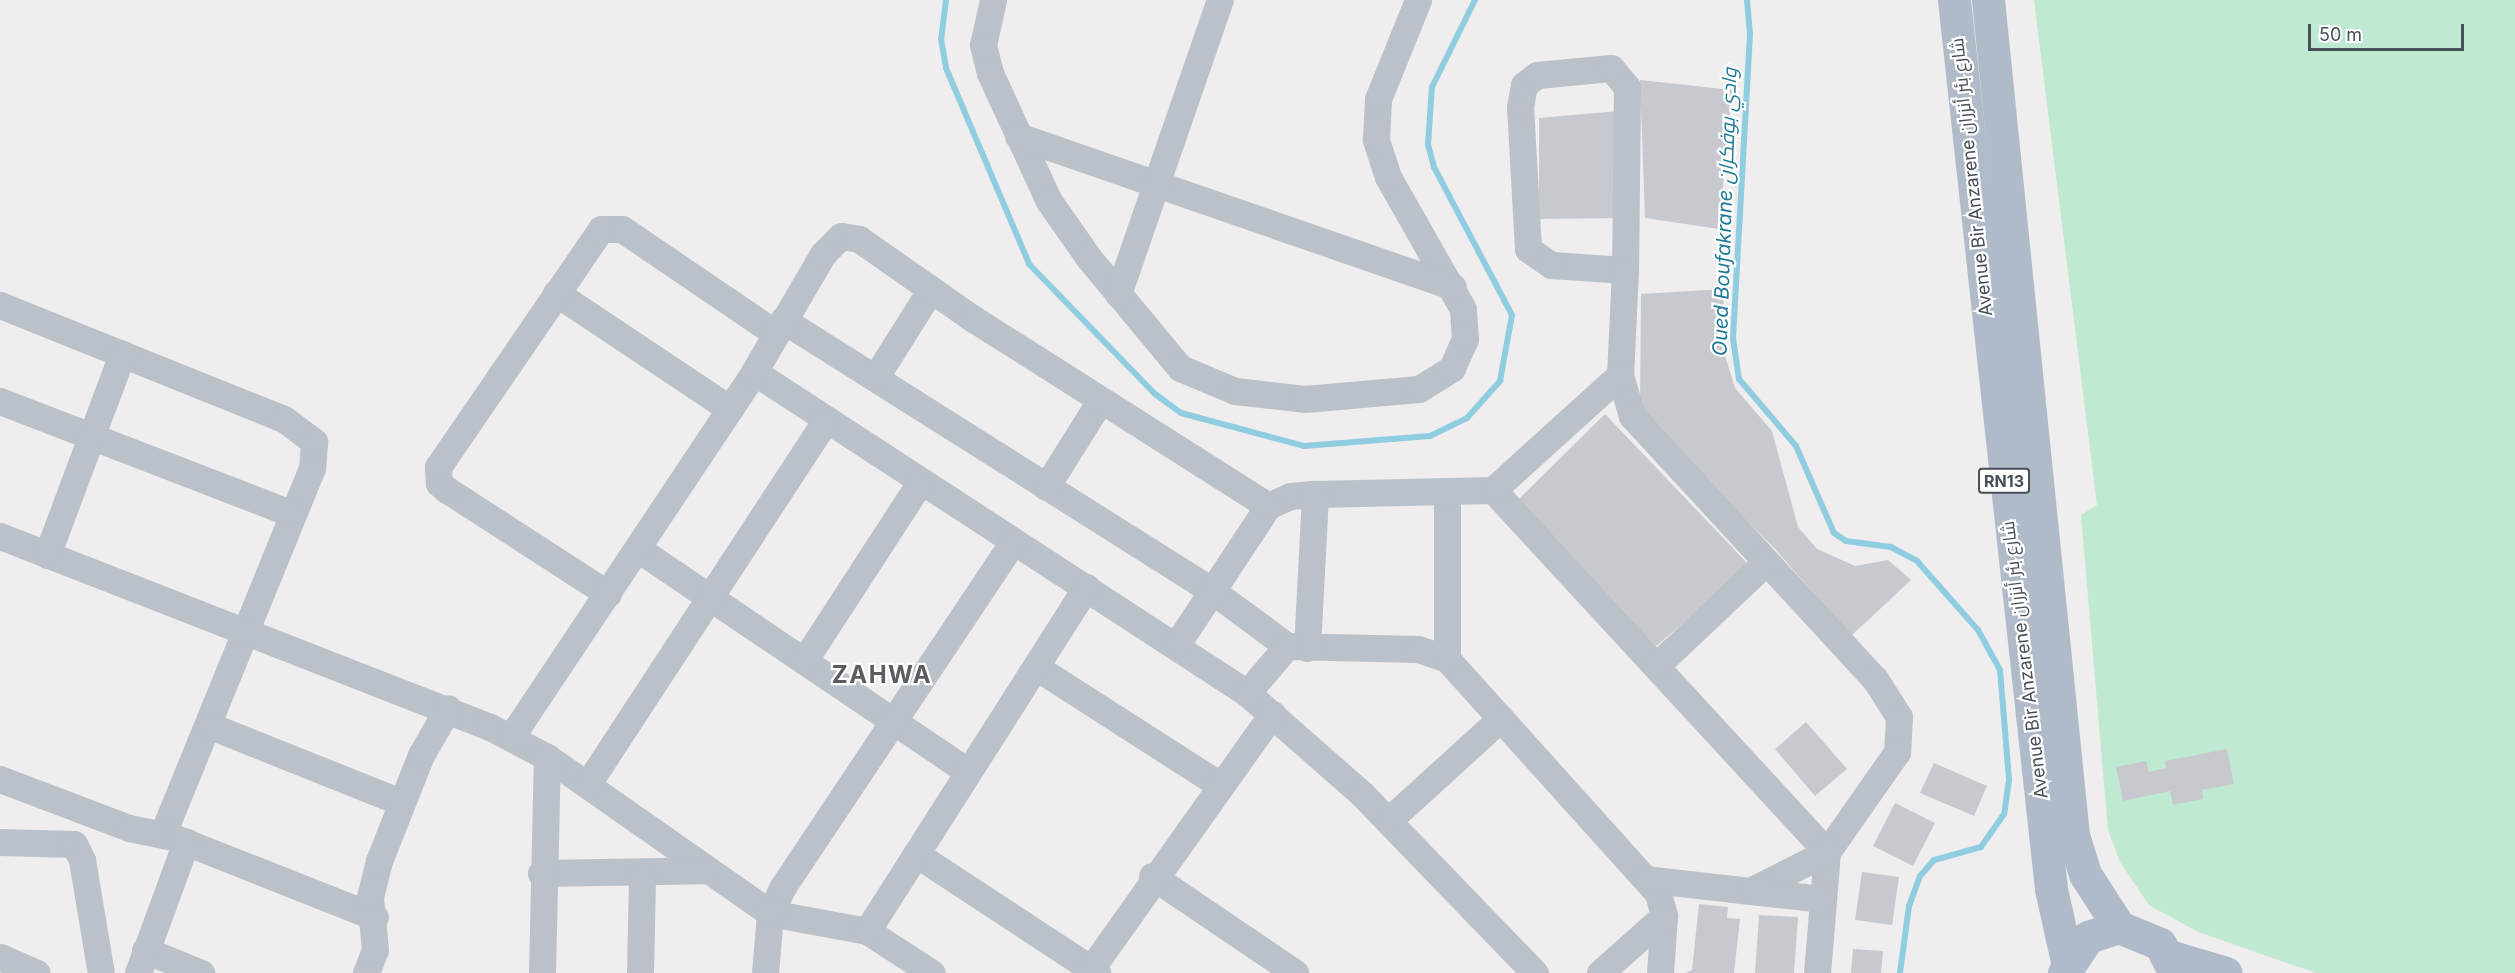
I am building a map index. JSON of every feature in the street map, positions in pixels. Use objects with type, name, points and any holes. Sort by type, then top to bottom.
[{"type":"main road","name":"Avenue Bir Anzarene شارع بئر أنزران","points":[[1954,0],[2051,888],[2065,967]]},
{"type":"main road","name":"Avenue Bir Anzarene شارع بئر أنزران","points":[[1988,0],[2073,835],[2085,874],[2119,927]]},
{"type":"main road","name":"RN13","points":[[2065,967],[2088,937],[2119,927]]},
{"type":"main road","points":[[2119,927],[2148,935],[2172,965],[2226,973]]},
{"type":"street","points":[[993,0],[985,58],[1018,136],[1049,201],[1118,294],[1169,358],[1193,376],[1234,391],[1305,399],[1400,393],[1439,380],[1460,356],[1465,339],[1463,309],[1453,287],[1388,177],[1376,139],[1378,99],[1418,0]]},
{"type":"street","points":[[1118,294],[1220,0]]},
{"type":"street","points":[[1625,270],[1551,265],[1528,249],[1520,107],[1524,85],[1537,75],[1604,67],[1618,70],[1624,78],[1625,270],[1620,375],[1623,398],[1645,435],[1875,678],[1899,717],[1897,752],[1827,852],[1750,891]]},
{"type":"street","points":[[1018,136],[1158,181],[1453,287]]},
{"type":"street","points":[[608,594],[447,490],[437,475],[596,234],[611,226],[779,326],[875,378],[1211,590],[1297,647],[1418,649],[1447,659],[1658,892],[1664,916],[1660,973]]},
{"type":"street","points":[[511,737],[754,372],[823,254],[841,237],[860,239],[1100,401],[1268,506]]},
{"type":"street","points":[[875,378],[931,289]]},
{"type":"street","points":[[556,293],[730,409]]},
{"type":"street","points":[[0,305],[309,434],[316,454],[208,725],[141,962],[201,973]]},
{"type":"street","points":[[47,555],[122,354]]},
{"type":"street","points":[[754,372],[919,484],[1177,644],[1247,693],[1389,820],[1535,973]]},
{"type":"street","points":[[1177,644],[1268,506],[1290,496],[1314,494],[1493,490],[1620,375]]},
{"type":"street","points":[[0,400],[293,514]]},
{"type":"street","points":[[1046,487],[1100,401]]},
{"type":"street","points":[[587,785],[825,421]]},
{"type":"street","points":[[804,661],[919,484]]},
{"type":"street","points":[[1493,490],[1827,852],[1817,973]]},
{"type":"street","points":[[1447,492],[1447,659]]},
{"type":"street","points":[[1247,693],[1297,647],[1314,494]]},
{"type":"street","points":[[0,536],[448,708],[511,737],[587,785],[705,870],[770,913],[867,932],[932,973]]},
{"type":"street","points":[[765,973],[770,913],[797,864],[895,722],[1012,543]]},
{"type":"street","points":[[638,549],[711,596],[968,772]]},
{"type":"street","points":[[1656,666],[1765,562]]},
{"type":"street","points":[[867,932],[1086,587]]},
{"type":"street","points":[[1036,667],[1218,784]]},
{"type":"street","points":[[366,973],[375,950],[375,917],[370,897],[401,802],[448,708]]},
{"type":"street","points":[[916,854],[1092,972],[1152,876],[1272,714]]},
{"type":"street","points":[[1389,820],[1501,718]]},
{"type":"street","points":[[208,725],[401,802]]},
{"type":"street","points":[[542,973],[541,873],[547,758]]},
{"type":"street","points":[[0,779],[129,828],[175,838],[375,917]]},
{"type":"street","points":[[0,842],[75,844],[82,860],[101,973]]},
{"type":"street","points":[[541,873],[642,875],[705,870]]},
{"type":"street","points":[[640,973],[642,875]]},
{"type":"street","points":[[1152,876],[1296,973]]},
{"type":"street","points":[[1647,879],[1823,899]]},
{"type":"street","points":[[1600,973],[1664,916]]},
{"type":"street","points":[[0,957],[37,973]]},
{"type":"green space","points":[[2034,0],[2515,0],[2515,973],[2316,973],[2198,932],[2149,905],[2120,862],[2108,830],[2081,515],[2097,505]]},
{"type":"building","points":[[1640,80],[1732,90],[1719,229],[1645,218]]},
{"type":"building","points":[[1619,111],[1622,218],[1539,219],[1539,118]]},
{"type":"building","points":[[1724,289],[1722,346],[1735,388],[1772,431],[1798,527],[1817,549],[1855,566],[1888,560],[1911,580],[1851,636],[1776,550],[1640,413],[1641,294]]},
{"type":"building","points":[[1605,414],[1749,565],[1653,649],[1517,501]]},
{"type":"building","points":[[1806,722],[1847,769],[1815,796],[1775,749]]},
{"type":"building","points":[[2227,749],[2234,784],[2202,790],[2203,799],[2173,805],[2170,791],[2123,801],[2116,767],[2146,761],[2149,772],[2166,768],[2165,761]]},
{"type":"building","points":[[1934,763],[1987,786],[1974,816],[1920,793]]},
{"type":"building","points":[[1895,803],[1935,823],[1913,866],[1873,846]]},
{"type":"building","points":[[1862,872],[1899,877],[1892,925],[1855,920]]},
{"type":"building","points":[[1699,904],[1728,907],[1727,918],[1740,919],[1734,973],[1685,973],[1692,970]]},
{"type":"building","points":[[1759,915],[1798,917],[1794,973],[1755,973]]},
{"type":"building","points":[[1853,949],[1883,951],[1881,973],[1851,973]]},
{"type":"waterway","name":"Oued Boufakrane وادي بوفكران","points":[[946,0],[941,39],[946,68],[1029,264],[1155,394],[1181,413],[1304,446],[1430,436],[1467,418],[1500,381],[1512,315],[1434,167],[1428,145],[1432,87],[1475,0]]},
{"type":"waterway","name":"Oued Boufakrane وادي بوفكران","points":[[1747,0],[1750,34],[1733,338],[1739,379],[1796,446],[1834,533],[1846,541],[1891,547],[1917,561],[1978,630],[2000,670],[2009,780],[2004,814],[1981,847],[1934,860],[1920,876],[1909,906],[1900,973]]},
{"type":"district","name":"ZAHWA","points":[[882,675]]}]
